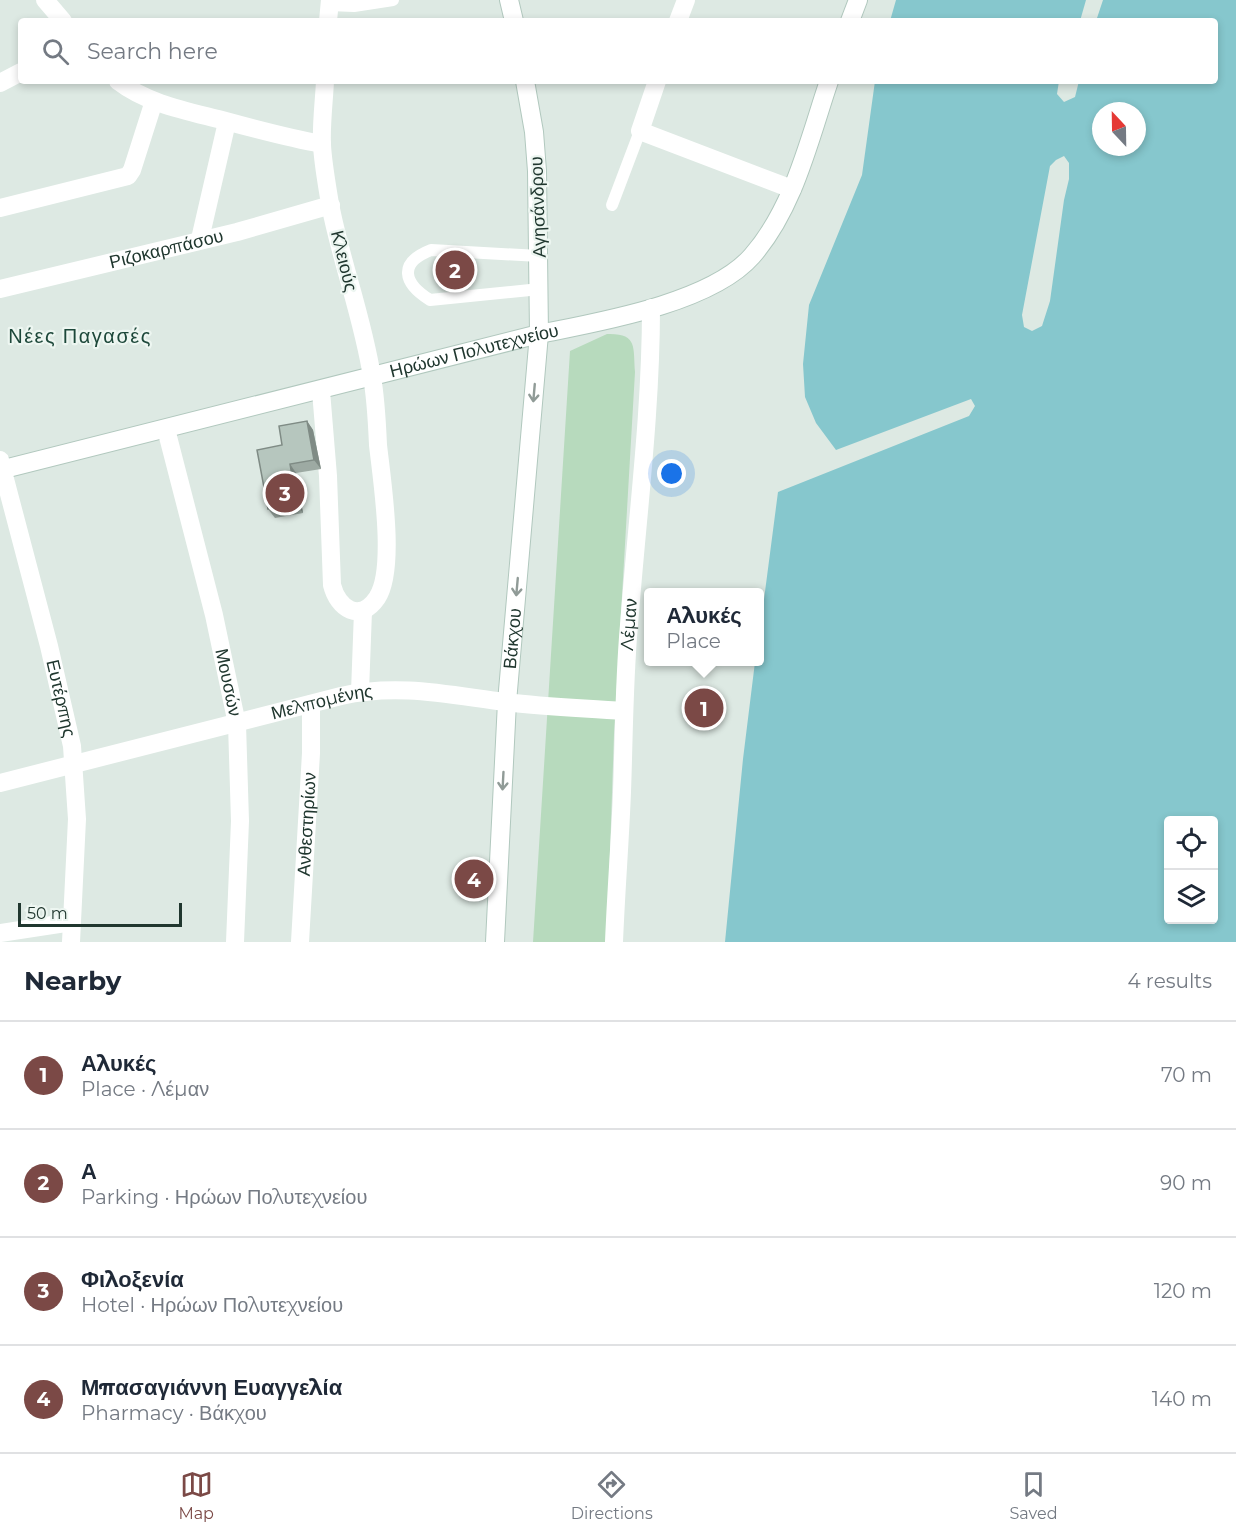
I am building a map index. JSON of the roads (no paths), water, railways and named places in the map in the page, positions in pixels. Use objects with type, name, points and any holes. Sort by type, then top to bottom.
[{"type":"street","points":[[45,0],[60,18]]},
{"type":"street","points":[[509,0],[513,18]]},
{"type":"street","points":[[679,18],[686,0]]},
{"type":"street","points":[[851,18],[858,0]]},
{"type":"street","points":[[0,83],[18,74]]},
{"type":"street","points":[[122,84],[135,93],[154,101],[227,122],[322,144]]},
{"type":"street","name":"Κλειούς","points":[[325,84],[322,144],[331,205],[372,377],[387,536],[383,588],[374,602],[363,611]]},
{"type":"street","name":"Αγησάνδρου","points":[[526,84],[536,147],[539,334]]},
{"type":"street","points":[[656,84],[640,131],[792,189]]},
{"type":"street","name":"Ηρώων Πολυτεχνείου","points":[[1,466],[166,429],[539,334],[651,308],[688,296],[712,285],[730,275],[751,258],[775,224],[792,189],[828,84]]},
{"type":"street","points":[[0,208],[128,176],[132,170],[154,101]]},
{"type":"street","points":[[200,239],[227,122]]},
{"type":"street","name":"Ριζοκαρπάσου","points":[[0,290],[262,225],[331,205]]},
{"type":"street","name":"Λέμαν","points":[[614,942],[629,625],[645,461],[651,354],[651,308]]},
{"type":"street","name":"Βάκχου","points":[[495,942],[507,702],[539,334]]},
{"type":"street","points":[[321,391],[332,585],[337,598],[344,606],[356,612],[363,611],[360,692]]},
{"type":"street","name":"Μουσών","points":[[166,429],[214,615],[237,724],[240,821],[235,942]]},
{"type":"street","name":"Ευτέρπης","points":[[1,466],[60,691],[74,765],[76,842],[71,942]]},
{"type":"street","name":"Μελπομένης","points":[[0,783],[360,692],[410,689],[507,702],[624,711]]},
{"type":"street","name":"Ανθεστηρίων","points":[[300,942],[311,753],[311,704]]},
{"type":"street","points":[[0,933],[72,922]]},
{"type":"lane","points":[[329,9],[393,0]]},
{"type":"lane","points":[[612,205],[640,131]]},
{"type":"lane","points":[[539,256],[431,250],[416,256],[409,266],[409,280],[415,291],[430,300],[540,290]]},
{"type":"water","points":[[896,0],[1236,0],[1236,942],[725,942],[755,666],[764,666],[764,599],[778,492],[969,416],[975,406],[971,399],[836,450],[816,423],[805,397],[803,364],[809,305],[862,175],[875,84],[1218,84],[1218,18],[891,18]]},
{"type":"place","name":"Α","points":[[455,270]]},
{"type":"place","name":"Φιλοξενία","points":[[285,493]]},
{"type":"place","name":"Αλυκές","points":[[704,708]]},
{"type":"place","name":"Μπασαγιάννη Ευαγγελία","points":[[474,879]]},
{"type":"district","name":"Νέες Παγασές","points":[[80,336]]}]
